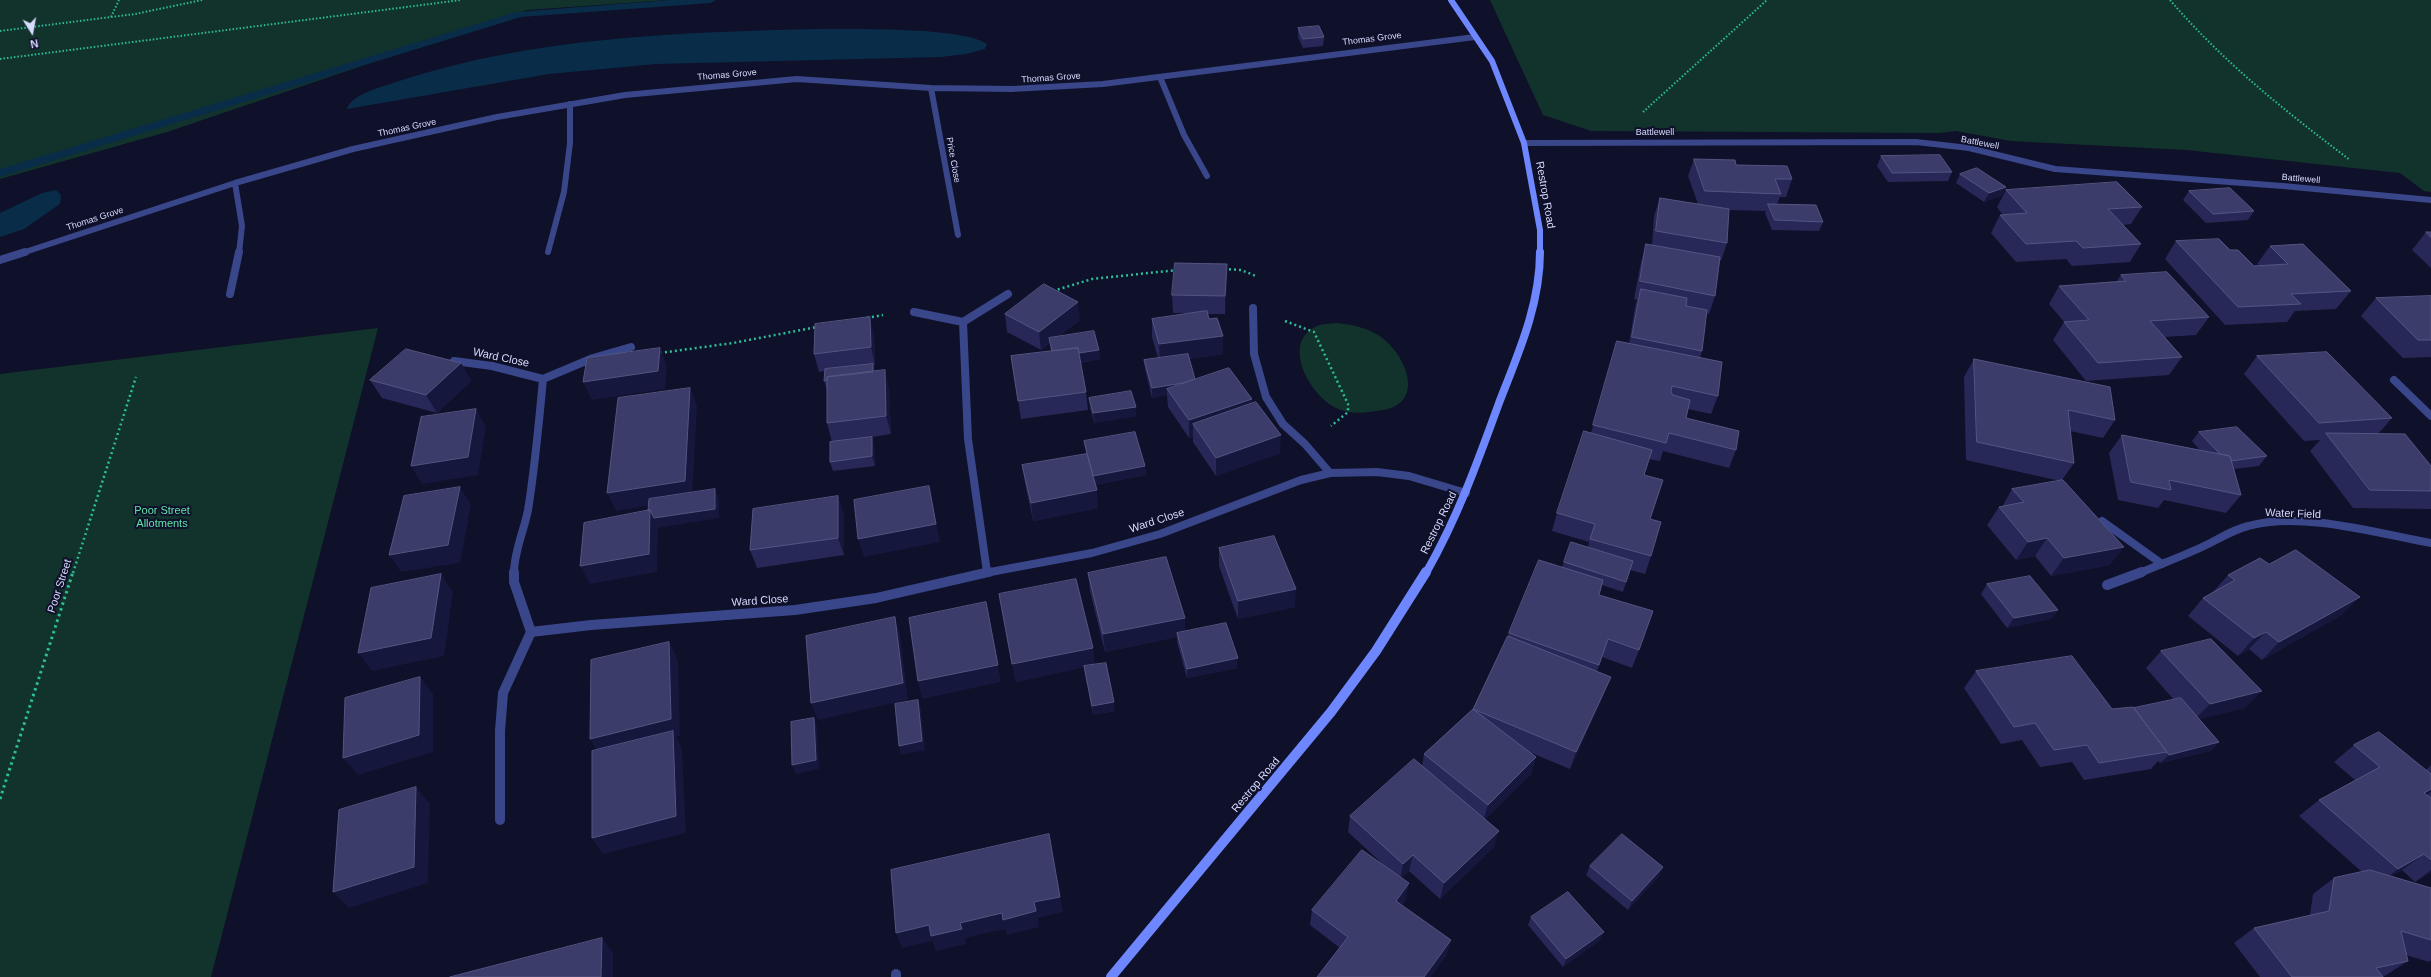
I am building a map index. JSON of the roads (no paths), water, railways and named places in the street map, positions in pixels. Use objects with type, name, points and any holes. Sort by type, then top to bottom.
[{"type":"street","name":"Restrop Road","points":[[1111,977],[1331,712],[1376,651],[1446,538],[1466,493],[1532,313],[1540,268],[1540,230],[1524,143],[1492,62],[1451,0]]},
{"type":"street","name":"Thomas Grove","points":[[0,260],[235,183],[353,150],[497,118],[570,104],[647,92],[797,79],[931,88],[1012,89],[1102,84],[1332,53],[1475,37]]},
{"type":"street","points":[[1160,77],[1184,136],[1207,176]]},
{"type":"street","name":"Price Close","points":[[931,88],[958,235]]},
{"type":"street","points":[[548,252],[564,192],[570,143],[570,104]]},
{"type":"street","name":"Battlewell","points":[[1524,143],[1916,142],[1970,148],[2055,169],[2168,179],[2282,186],[2431,200]]},
{"type":"street","points":[[230,294],[239,257],[242,226],[235,183]]},
{"type":"street","points":[[914,312],[963,322],[1008,294]]},
{"type":"street","points":[[1252,308],[1251,339],[1253,363],[1260,385],[1270,405],[1284,425],[1302,441],[1330,473]]},
{"type":"street","points":[[963,322],[968,439],[979,526],[987,572]]},
{"type":"street","points":[[500,820],[500,731],[503,693],[531,632],[514,582],[514,563],[527,515],[534,474],[542,380],[593,358],[631,347]]},
{"type":"street","name":"Ward Close","points":[[454,361],[492,366],[542,380]]},
{"type":"street","points":[[2394,380],[2431,416]]},
{"type":"street","name":"Ward Close","points":[[531,632],[591,625],[832,606],[935,586],[987,572],[1092,553],[1160,534],[1301,480],[1330,473],[1377,472],[1409,476],[1466,493]]},
{"type":"street","points":[[2102,521],[2162,564]]},
{"type":"street","name":"Water Field","points":[[2106,585],[2199,549],[2231,531],[2251,525],[2276,522],[2353,529],[2431,543]]},
{"type":"water","points":[[820,29],[881,29],[956,34],[975,38],[987,44],[985,49],[966,54],[941,57],[656,64],[549,74],[347,109],[355,99],[369,91],[399,81],[450,66],[554,46],[660,35]]},
{"type":"water","points":[[56,190],[61,195],[60,204],[24,229],[0,237],[0,213],[42,193]]},
{"type":"waterway","points":[[0,173],[520,14],[711,0]]},
{"type":"park label","name":"Poor Street Allotments","points":[[162,517]]}]
